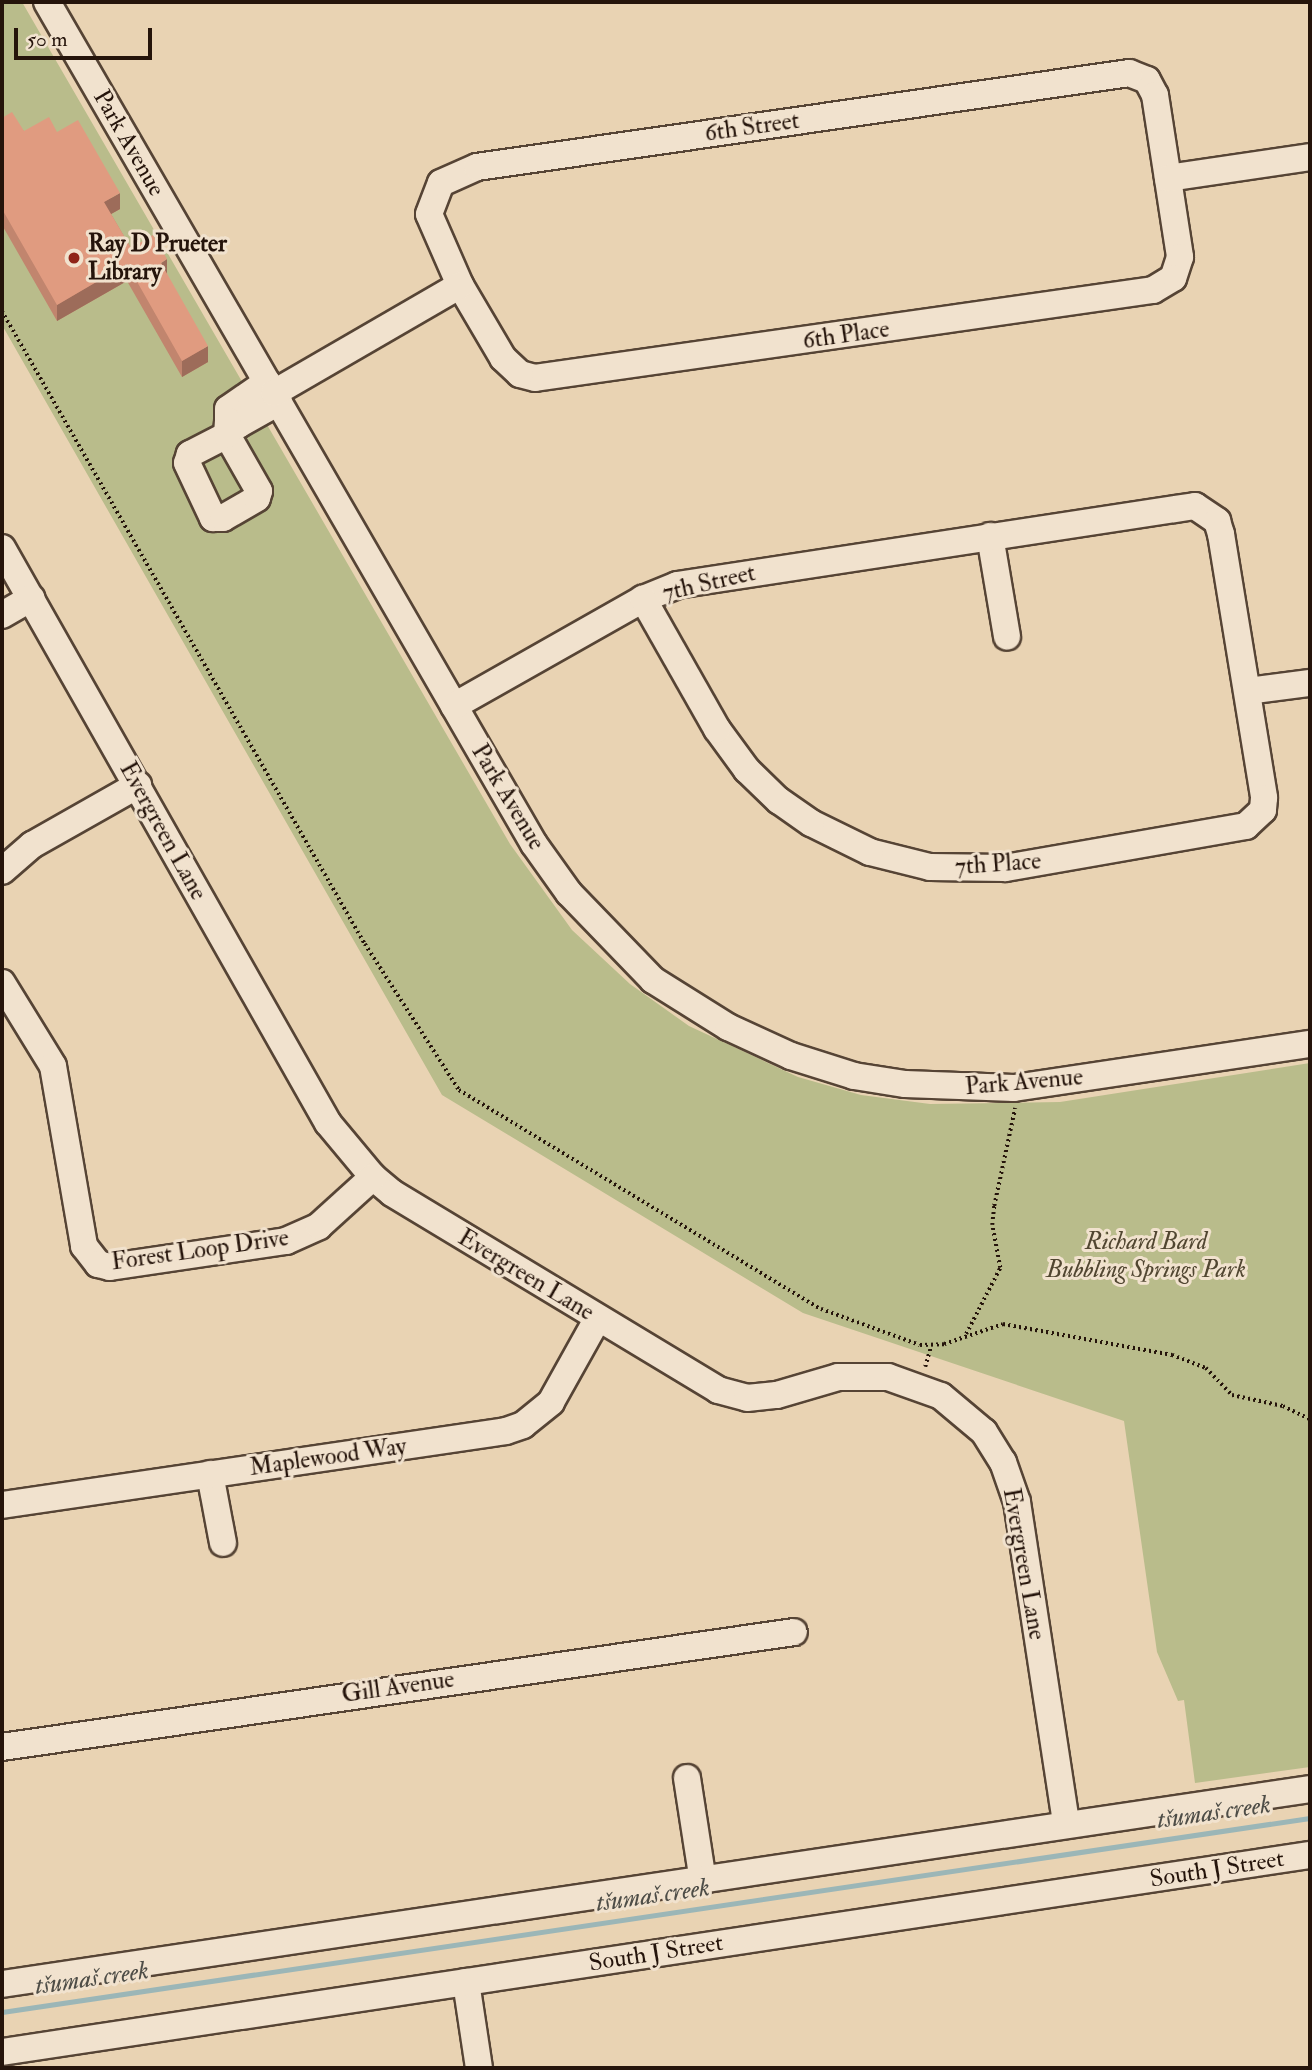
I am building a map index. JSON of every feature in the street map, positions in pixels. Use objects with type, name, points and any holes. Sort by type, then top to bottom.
[{"type":"street","name":"Park Avenue","points":[[47,2],[534,844],[569,893],[653,980],[728,1027],[791,1056],[854,1076],[905,1084],[1014,1088],[1310,1044]]},
{"type":"street","name":"6th Street","points":[[460,285],[429,214],[442,183],[477,167],[1129,73],[1147,80],[1155,94],[1168,178]]},
{"type":"street","points":[[1168,178],[1310,157]]},
{"type":"street","name":"6th Place","points":[[460,285],[509,367],[536,378],[1153,290],[1164,286],[1179,269],[1168,178]]},
{"type":"street","points":[[228,428],[228,409],[273,393],[460,285]]},
{"type":"street","name":"7th Street","points":[[454,706],[643,600],[709,579],[1195,506],[1208,512],[1221,534],[1248,691]]},
{"type":"street","points":[[990,536],[1007,637]]},
{"type":"street","name":"Evergreen Lane","points":[[2,548],[328,1123],[373,1177],[393,1193],[718,1390],[747,1398],[777,1395],[838,1377],[888,1377],[941,1396],[984,1432],[1003,1462],[1017,1502],[1066,1824]]},
{"type":"street","points":[[2,615],[31,598]]},
{"type":"street","name":"7th Place","points":[[643,600],[717,729],[747,769],[779,801],[835,837],[870,852],[930,867],[1005,868],[1247,826],[1256,819],[1264,798],[1248,691]]},
{"type":"street","points":[[1248,691],[1310,683]]},
{"type":"street","points":[[2,872],[25,849],[138,785]]},
{"type":"street","name":"Forest Loop Drive","points":[[2,984],[53,1066],[84,1246],[98,1264],[110,1267],[286,1241],[319,1226],[373,1177]]},
{"type":"street","name":"Maplewood Way","points":[[2,1505],[506,1431],[523,1425],[551,1402],[598,1318]]},
{"type":"street","points":[[210,1474],[223,1543]]},
{"type":"street","name":"Gill Avenue","points":[[2,1748],[794,1632]]},
{"type":"street","points":[[687,1778],[703,1881]]},
{"type":"street","points":[[2,1984],[1310,1789]]},
{"type":"street","name":"South J Street","points":[[2,2052],[1310,1855]]},
{"type":"street","points":[[466,1982],[479,2068]]},
{"type":"path","points":[[2,310],[365,944],[459,1090],[802,1301],[920,1345],[936,1346],[994,1324],[1010,1324],[1172,1355],[1206,1368],[1232,1395],[1283,1406],[1310,1419]]},
{"type":"path","points":[[965,1336],[1000,1268],[992,1225],[1016,1105],[1014,1088]]},
{"type":"green space","name":"Richard Bard Bubbling Springs Park","points":[[2,2],[22,2],[510,844],[572,930],[630,984],[689,1026],[798,1077],[861,1095],[930,1104],[1060,1102],[1310,1063],[1310,1767],[1195,1783],[1184,1700],[1178,1701],[1157,1652],[1124,1421],[803,1313],[442,1095],[2,325]]},
{"type":"building","name":"Ray D Prueter Library","points":[[12,112],[24,131],[49,117],[57,132],[78,120],[120,193],[104,202],[131,248],[153,235],[167,259],[161,263],[208,346],[182,361],[127,264],[57,305],[2,209],[2,118]]},
{"type":"waterway","name":"tšumaš creek","points":[[2,2012],[1310,1818]]},
{"type":"place","name":"Ray D Prueter Library","points":[[74,258]]}]
